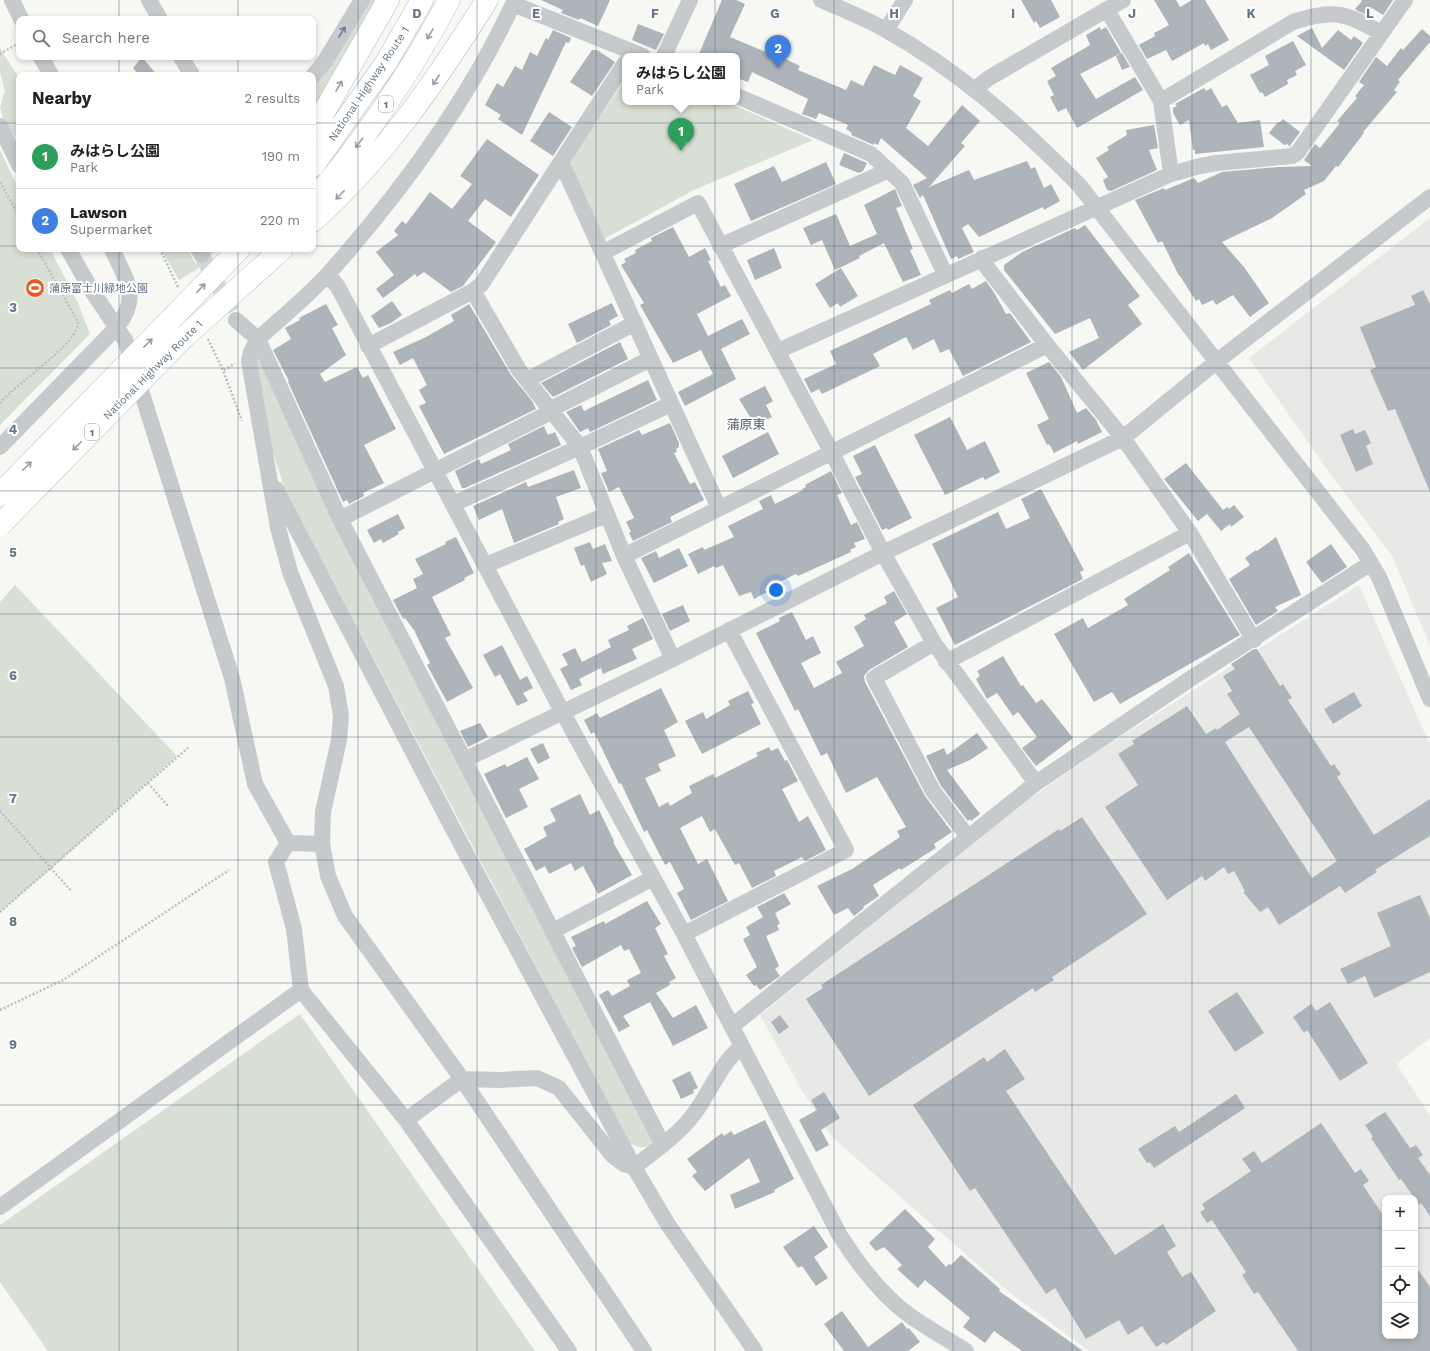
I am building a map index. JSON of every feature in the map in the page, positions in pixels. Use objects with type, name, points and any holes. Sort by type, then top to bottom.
[{"type":"highway","points":[[316,126],[388,0]]},
{"type":"highway","name":"National Highway Route 1","points":[[316,162],[386,63],[422,0]]},
{"type":"highway","name":"1","points":[[316,197],[335,175],[403,79],[449,0]]},
{"type":"highway","points":[[316,218],[348,187],[402,126],[428,92],[487,0]]},
{"type":"highway","name":"National Highway Route 1","points":[[0,494],[236,252]]},
{"type":"highway","name":"National Highway Route 1","points":[[0,525],[268,252]]},
{"type":"highway","points":[[183,338],[279,252]]},
{"type":"street","points":[[12,0],[20,16]]},
{"type":"street","points":[[149,0],[158,16]]},
{"type":"street","points":[[316,72],[325,61],[362,0]]},
{"type":"street","points":[[665,53],[690,0]]},
{"type":"street","points":[[821,0],[886,30],[975,89],[1030,136],[1080,186],[1363,550],[1379,577],[1430,699]]},
{"type":"street","points":[[886,30],[905,0]]},
{"type":"street","points":[[975,89],[989,78],[1123,0]]},
{"type":"street","points":[[778,351],[945,274],[1171,174],[1200,166],[1292,156],[1298,152],[1381,32],[1405,0]]},
{"type":"street","points":[[249,361],[251,352],[258,339],[328,274],[409,174],[468,89],[514,2],[623,53]]},
{"type":"street","points":[[1107,10],[1161,101],[1171,174]]},
{"type":"street","points":[[1161,101],[1293,22],[1314,16],[1336,14],[1353,17],[1381,32]]},
{"type":"street","points":[[43,60],[49,72]]},
{"type":"street","points":[[184,60],[190,72]]},
{"type":"street","points":[[368,346],[473,291],[481,285],[622,72]]},
{"type":"street","points":[[740,97],[871,154],[902,183],[945,274]]},
{"type":"street","points":[[0,126],[16,159]]},
{"type":"street","points":[[561,162],[604,252],[636,323],[650,359],[719,508]]},
{"type":"street","points":[[720,246],[889,170]]},
{"type":"street","points":[[464,760],[673,659],[883,553],[1123,438],[1216,362],[1430,197]]},
{"type":"street","points":[[604,252],[698,203],[832,453],[883,553],[934,643],[946,662],[1036,783]]},
{"type":"street","points":[[70,252],[92,291],[124,340],[232,678],[255,784],[288,843]]},
{"type":"street","points":[[0,448],[117,328],[129,308],[131,296],[113,252]]},
{"type":"street","points":[[982,258],[986,266],[1047,345],[1123,438],[1190,534],[1254,640]]},
{"type":"street","points":[[328,274],[338,287],[563,713],[684,934],[839,1234],[858,1263],[884,1293],[908,1314],[966,1351]]},
{"type":"street","points":[[473,291],[527,380],[580,447],[606,515],[673,659]]},
{"type":"street","points":[[644,1351],[462,1079],[345,916],[328,876],[322,844],[323,812],[339,740],[341,716],[339,700],[336,686],[290,572],[278,528],[249,361],[245,354],[236,320],[258,339],[340,519],[663,1145]]},
{"type":"street","points":[[527,380],[636,323]]},
{"type":"street","points":[[624,556],[1047,345]]},
{"type":"street","points":[[340,519],[650,359]]},
{"type":"street","points":[[453,504],[671,404]]},
{"type":"street","points":[[269,475],[453,829],[634,1167],[667,1223],[755,1351]]},
{"type":"street","points":[[486,565],[606,515]]},
{"type":"street","points":[[946,662],[1190,534]]},
{"type":"street","points":[[732,1026],[1036,783],[1193,677],[1254,640],[1371,563]]},
{"type":"street","points":[[684,934],[846,850],[729,630]]},
{"type":"street","points":[[934,643],[874,678],[933,791],[968,837]]},
{"type":"street","points":[[288,843],[322,844]]},
{"type":"street","points":[[288,843],[276,862],[294,929],[301,990],[406,1120],[569,1351]]},
{"type":"street","points":[[553,931],[653,878]]},
{"type":"street","points":[[0,1207],[301,990]]},
{"type":"street","points":[[634,1167],[663,1145],[694,1114],[728,1060],[742,1046]]},
{"type":"street","points":[[406,1120],[462,1079],[500,1080],[537,1078],[559,1088],[613,1156],[624,1164],[634,1167]]},
{"type":"path","points":[[0,54],[16,45]]},
{"type":"path","points":[[0,182],[16,211]]},
{"type":"path","points":[[0,403],[14,388],[70,340],[78,327],[78,322],[39,252]]},
{"type":"path","points":[[161,252],[178,287]]},
{"type":"path","points":[[207,337],[223,370],[231,393]]},
{"type":"path","points":[[223,370],[233,364]]},
{"type":"path","points":[[0,912],[189,747]]},
{"type":"path","points":[[148,783],[168,806]]},
{"type":"path","points":[[0,811],[72,892]]},
{"type":"path","points":[[0,1010],[63,980],[229,870]]},
{"type":"shaded area","points":[[369,0],[380,0],[316,109],[316,82],[334,57]]},
{"type":"shaded area","points":[[0,48],[16,73],[16,138],[3,118],[0,107],[5,91],[0,72]]},
{"type":"shaded area","points":[[622,84],[622,105],[734,105],[813,140],[694,190],[604,239],[568,163]]},
{"type":"shaded area","name":"蒲原富士川緑地公園","points":[[0,150],[16,184],[16,252],[52,252],[78,303],[90,334],[0,425]]},
{"type":"shaded area","points":[[1430,218],[1430,646],[1392,556],[1329,472],[1249,358]]},
{"type":"shaded area","points":[[163,252],[189,252],[196,264],[206,252],[214,252],[197,269],[179,280]]},
{"type":"shaded area","points":[[255,356],[262,362],[310,471],[370,595],[646,1124],[653,1145],[641,1147],[629,1143],[285,490],[271,447]]},
{"type":"shaded area","points":[[15,585],[177,756],[52,868],[0,912],[0,602]]},
{"type":"shaded area","points":[[1359,585],[1430,745],[1430,1038],[1397,1063],[1370,1035],[1396,1063],[1430,1116],[1430,1351],[1089,1351],[1009,1292],[832,1137],[801,1089],[760,1015],[1021,805],[1098,751]]},
{"type":"shaded area","points":[[300,1014],[535,1351],[48,1351],[0,1282],[0,1225]]},
{"type":"building","points":[[541,0],[610,0],[598,26],[580,18],[579,20],[561,13],[563,10]]},
{"type":"building","points":[[722,0],[736,0],[745,4],[730,37],[768,53],[769,51],[800,66],[798,70],[846,90],[851,80],[863,86],[874,65],[895,75],[900,65],[923,78],[913,96],[921,101],[906,128],[928,146],[962,105],[980,121],[961,143],[965,146],[929,187],[969,170],[974,180],[1027,161],[1031,169],[1035,167],[1044,188],[1051,184],[1060,201],[1044,210],[1043,207],[979,237],[968,224],[962,228],[974,252],[958,259],[957,256],[951,259],[923,195],[920,198],[913,185],[927,178],[881,138],[878,145],[874,143],[874,145],[851,135],[852,133],[846,129],[848,125],[819,113],[816,119],[802,114],[808,99],[752,72],[748,82],[740,79],[740,53],[699,53]]},
{"type":"building","points":[[1021,0],[1051,0],[1060,17],[1040,28],[1036,21],[1034,23]]},
{"type":"building","points":[[1154,0],[1176,0],[1180,7],[1192,0],[1205,0],[1229,40],[1211,50],[1208,44],[1205,46],[1204,43],[1172,61],[1166,50],[1147,59],[1139,45],[1155,36],[1154,33],[1169,25]]},
{"type":"building","points":[[1361,0],[1393,0],[1383,15],[1372,8],[1367,15],[1355,9],[1362,1]]},
{"type":"building","points":[[638,24],[664,34],[656,50],[632,40]]},
{"type":"building","points":[[1100,27],[1101,30],[1106,27],[1121,53],[1080,74],[1096,99],[1135,77],[1143,90],[1077,128],[1066,108],[1058,112],[1050,97],[1054,95],[1047,81],[1056,76],[1051,68],[1090,45],[1086,35]]},
{"type":"building","points":[[1312,28],[1322,48],[1338,30],[1351,40],[1354,36],[1363,43],[1344,70],[1297,36]]},
{"type":"building","points":[[1422,29],[1430,36],[1430,42],[1398,80],[1400,82],[1394,90],[1397,92],[1363,132],[1364,133],[1338,167],[1336,166],[1324,181],[1304,190],[1306,194],[1272,218],[1222,242],[1244,267],[1269,303],[1250,317],[1233,295],[1216,305],[1213,300],[1202,305],[1199,299],[1196,301],[1179,276],[1162,241],[1158,243],[1135,200],[1194,178],[1198,183],[1222,172],[1278,167],[1312,166],[1304,160],[1315,144],[1320,148],[1340,123],[1337,121],[1357,98],[1355,96],[1364,85],[1359,82],[1376,57],[1387,66],[1401,48],[1403,50]]},
{"type":"building","points":[[553,30],[571,38],[569,43],[566,42],[522,135],[498,119],[501,115],[485,105],[497,83],[503,87],[515,66],[522,70],[530,52],[537,56],[546,38],[548,40]]},
{"type":"building","points":[[1293,41],[1306,65],[1295,71],[1297,75],[1287,80],[1288,84],[1265,97],[1262,92],[1260,93],[1250,75],[1269,65],[1265,56]]},
{"type":"building","points":[[592,50],[597,50],[615,62],[592,96],[570,82]]},
{"type":"building","points":[[1122,53],[1130,67],[1122,70],[1116,56]]},
{"type":"building","points":[[140,60],[144,60],[154,72],[136,72],[133,68]]},
{"type":"building","points":[[1204,88],[1206,91],[1211,88],[1222,107],[1227,105],[1238,123],[1260,120],[1264,147],[1195,154],[1195,150],[1193,150],[1189,120],[1180,125],[1173,113],[1173,108],[1177,106],[1175,104]]},
{"type":"building","points":[[549,112],[572,127],[553,156],[530,141]]},
{"type":"building","points":[[1283,119],[1300,132],[1289,147],[1288,144],[1284,145],[1269,133],[1278,122],[1279,123]]},
{"type":"building","points":[[1154,125],[1158,148],[1149,150],[1157,170],[1111,191],[1107,190],[1103,180],[1108,177],[1096,158],[1109,150],[1107,147],[1127,135],[1126,130]]},
{"type":"building","points":[[487,139],[539,175],[511,217],[485,199],[468,221],[496,242],[463,286],[451,292],[424,272],[417,277],[415,274],[383,298],[376,289],[394,275],[376,252],[398,235],[394,231],[402,221],[406,224],[430,192],[452,209],[472,184],[460,176]]},
{"type":"building","points":[[844,153],[867,163],[863,171],[859,173],[839,165]]},
{"type":"building","points":[[826,162],[836,184],[751,221],[734,184],[774,166],[782,182]]},
{"type":"building","points":[[895,189],[902,206],[896,208],[913,249],[910,250],[921,275],[903,282],[884,243],[859,256],[860,258],[835,270],[822,240],[811,245],[803,228],[836,214],[850,246],[877,234],[864,205]]},
{"type":"building","points":[[1085,225],[1140,296],[1128,305],[1142,324],[1083,370],[1069,352],[1099,338],[1090,318],[1055,334],[1004,270],[1004,265],[1022,252],[1075,228],[1077,230]]},
{"type":"building","points":[[673,227],[689,257],[705,248],[711,260],[708,261],[721,287],[725,285],[731,296],[697,314],[708,336],[742,319],[750,334],[721,349],[736,379],[685,406],[678,392],[713,374],[701,350],[673,363],[640,305],[644,303],[621,265],[626,262],[624,259],[636,253],[635,250],[652,241],[651,238]]},
{"type":"building","points":[[774,248],[782,268],[755,280],[747,260]]},
{"type":"building","points":[[841,268],[858,296],[840,307],[838,303],[830,308],[815,284]]},
{"type":"building","points":[[986,281],[1006,314],[1010,313],[1031,342],[963,376],[949,349],[940,353],[934,339],[913,350],[906,337],[873,354],[880,366],[822,394],[819,389],[811,393],[804,379],[836,364],[830,351],[931,304],[929,300],[950,290],[952,293],[969,284],[972,289]]},
{"type":"building","points":[[1423,290],[1430,304],[1430,492],[1395,409],[1388,411],[1370,370],[1376,367],[1360,327],[1415,305],[1411,296]]},
{"type":"building","points":[[392,301],[402,315],[391,323],[379,328],[371,316]]},
{"type":"building","points":[[612,303],[618,316],[609,321],[611,325],[577,343],[568,324]]},
{"type":"building","points":[[326,304],[338,325],[332,328],[346,355],[320,374],[325,382],[357,367],[363,378],[368,375],[396,429],[364,445],[384,483],[363,493],[364,496],[349,504],[347,500],[343,502],[288,382],[289,381],[273,350],[291,339],[285,328],[300,320],[299,318]]},
{"type":"building","points":[[469,304],[511,375],[532,401],[536,409],[444,454],[419,406],[426,403],[419,390],[427,385],[413,358],[400,365],[393,352],[426,337],[454,321],[451,315]]},
{"type":"building","points":[[620,342],[628,359],[553,397],[541,383]]},
{"type":"building","points":[[1049,362],[1061,377],[1077,413],[1086,408],[1096,420],[1102,432],[1078,444],[1077,441],[1054,453],[1049,444],[1047,445],[1037,425],[1049,419],[1026,373]]},
{"type":"building","points":[[648,380],[657,400],[590,432],[588,428],[580,432],[566,412],[581,405],[584,411]]},
{"type":"building","points":[[765,386],[773,401],[766,405],[772,417],[755,425],[739,399]]},
{"type":"building","points":[[950,417],[967,450],[985,441],[1000,472],[985,480],[983,477],[945,495],[914,435]]},
{"type":"building","points":[[670,423],[679,443],[679,447],[676,449],[677,452],[674,453],[690,484],[695,482],[704,500],[670,517],[672,522],[633,541],[629,533],[631,532],[626,522],[634,518],[619,487],[609,492],[601,473],[607,471],[598,449],[639,430],[642,435]]},
{"type":"building","points":[[544,426],[548,435],[555,432],[561,445],[462,488],[455,471],[479,459],[481,464],[511,450],[508,444]]},
{"type":"building","points":[[1353,429],[1355,434],[1365,430],[1371,443],[1366,446],[1373,464],[1356,472],[1340,435]]},
{"type":"building","points":[[768,432],[779,454],[733,478],[722,456]]},
{"type":"building","points":[[875,445],[912,518],[888,530],[887,528],[882,530],[855,477],[862,474],[853,456]]},
{"type":"building","points":[[1186,463],[1223,510],[1228,507],[1229,509],[1234,505],[1244,517],[1231,527],[1230,524],[1221,531],[1207,514],[1198,521],[1164,479]]},
{"type":"building","points":[[574,470],[581,488],[556,497],[564,519],[558,522],[559,524],[514,543],[502,509],[479,520],[473,506],[526,482],[528,487]]},
{"type":"building","points":[[831,471],[842,493],[837,495],[851,525],[857,522],[865,539],[854,543],[856,547],[850,550],[851,552],[798,576],[796,574],[765,589],[767,592],[754,599],[751,592],[739,596],[723,565],[716,568],[714,566],[698,574],[688,554],[703,547],[704,550],[734,537],[728,526],[763,509],[759,501],[771,495],[775,504],[803,490],[802,489],[806,487],[805,485]]},
{"type":"building","points":[[1041,489],[1084,570],[1080,572],[1083,579],[955,645],[936,608],[958,597],[932,544],[998,512],[1006,529],[1030,518],[1021,499]]},
{"type":"building","points":[[398,514],[405,528],[398,532],[399,534],[383,543],[381,539],[374,543],[367,530]]},
{"type":"building","points":[[456,537],[474,573],[464,578],[465,580],[432,597],[451,635],[445,638],[473,688],[447,702],[427,665],[430,663],[414,630],[405,618],[403,619],[393,600],[417,588],[413,579],[423,574],[415,559],[446,544],[445,542]]},
{"type":"building","points":[[1276,537],[1301,595],[1275,607],[1278,611],[1256,625],[1229,579],[1250,565],[1245,558]]},
{"type":"building","points":[[590,542],[593,549],[605,544],[612,561],[602,563],[607,574],[591,582],[584,565],[581,566],[574,548]]},
{"type":"building","points":[[1331,544],[1347,567],[1322,583],[1306,562]]},
{"type":"building","points":[[679,548],[688,566],[654,583],[641,558],[656,551],[659,558]]},
{"type":"building","points":[[1189,553],[1240,635],[1120,704],[1112,692],[1094,702],[1054,634],[1083,618],[1088,628],[1128,605],[1124,599],[1170,570],[1168,567]]},
{"type":"building","points":[[894,591],[907,614],[894,622],[908,647],[869,670],[864,676],[865,682],[925,796],[952,832],[934,844],[936,848],[901,870],[900,868],[873,885],[879,896],[863,907],[864,908],[854,916],[848,908],[834,915],[817,886],[852,869],[900,837],[897,831],[906,827],[877,777],[846,793],[827,753],[821,756],[798,709],[795,711],[756,633],[780,621],[779,618],[792,612],[806,640],[813,636],[821,653],[801,663],[814,688],[842,673],[836,662],[864,646],[854,627],[866,619],[864,615],[887,603],[884,597]]},
{"type":"building","points":[[683,605],[690,621],[670,631],[662,614]]},
{"type":"building","points":[[643,618],[653,639],[632,649],[637,659],[603,674],[601,668],[579,679],[582,685],[571,690],[560,669],[568,665],[562,654],[575,648],[582,662],[611,647],[608,640],[629,630],[627,626]]},
{"type":"building","points":[[502,645],[520,680],[527,676],[533,688],[523,693],[528,701],[517,706],[500,674],[495,677],[483,655]]},
{"type":"building","points":[[1254,649],[1257,649],[1280,686],[1283,684],[1292,698],[1288,700],[1331,766],[1334,764],[1341,774],[1337,777],[1374,835],[1430,799],[1430,836],[1375,870],[1377,872],[1345,893],[1340,886],[1279,925],[1268,907],[1260,912],[1243,892],[1245,891],[1234,871],[1228,874],[1224,867],[1205,881],[1202,876],[1167,900],[1105,807],[1138,785],[1118,754],[1134,744],[1132,741],[1187,706],[1206,734],[1216,728],[1217,730],[1240,714],[1227,694],[1232,691],[1223,676],[1235,669],[1231,664]],"holes":[[[1249,727],[1337,861],[1312,878],[1225,742]]]},
{"type":"building","points":[[1003,656],[1021,686],[1023,685],[1036,703],[1042,699],[1073,738],[1036,766],[1022,748],[1037,737],[1018,712],[1013,716],[997,693],[987,699],[976,679],[980,676],[977,671]]},
{"type":"building","points":[[661,688],[678,722],[664,730],[676,756],[658,764],[661,771],[645,778],[659,807],[668,802],[670,806],[692,793],[689,786],[713,774],[715,778],[758,756],[756,753],[769,747],[771,751],[778,748],[785,761],[787,760],[798,781],[782,789],[799,822],[808,816],[826,850],[805,861],[802,857],[774,871],[776,876],[752,888],[739,863],[735,865],[715,829],[710,832],[702,816],[680,828],[698,864],[707,859],[728,901],[691,920],[677,893],[684,889],[670,862],[665,865],[647,830],[644,832],[621,783],[619,784],[594,732],[591,734],[584,720],[597,713],[600,718]]},
{"type":"building","points":[[748,691],[754,703],[751,704],[761,724],[702,754],[685,721],[703,712],[706,719],[730,705],[728,701]]},
{"type":"building","points":[[1354,692],[1362,706],[1333,724],[1324,709]]},
{"type":"building","points":[[480,723],[488,737],[468,747],[460,731]]},
{"type":"building","points":[[977,733],[988,748],[970,760],[947,770],[980,814],[971,821],[970,819],[968,821],[941,786],[926,756],[944,748],[947,755]]},
{"type":"building","points":[[543,743],[550,758],[538,764],[530,749]]},
{"type":"building","points":[[527,757],[539,779],[519,789],[528,807],[506,818],[484,774],[505,764],[507,767]]},
{"type":"building","points":[[580,794],[590,815],[599,810],[614,841],[613,842],[632,875],[598,894],[583,866],[575,871],[571,863],[549,874],[545,866],[536,871],[524,849],[547,836],[543,827],[556,821],[550,809]]},
{"type":"building","points":[[1082,817],[1147,914],[1052,977],[1054,980],[1035,992],[1033,988],[869,1096],[806,999],[823,988],[821,985],[1059,829],[1060,831]]},
{"type":"building","points":[[784,893],[791,904],[775,913],[780,924],[777,925],[779,930],[766,936],[779,966],[775,969],[780,976],[760,990],[756,985],[754,986],[746,975],[757,967],[743,939],[750,935],[746,927],[763,917],[757,907]]},
{"type":"building","points":[[1420,895],[1430,918],[1430,972],[1374,998],[1365,976],[1348,984],[1340,969],[1391,946],[1377,913]]},
{"type":"building","points":[[647,901],[661,924],[655,928],[668,954],[664,956],[676,978],[669,982],[670,985],[656,993],[673,1018],[696,1005],[708,1028],[673,1046],[650,1002],[623,1016],[630,1026],[619,1032],[599,995],[608,990],[612,996],[630,986],[627,980],[641,973],[629,949],[624,951],[621,945],[582,967],[572,948],[576,946],[571,937],[604,921],[605,924]]},
{"type":"building","points":[[1237,992],[1264,1033],[1235,1052],[1208,1011]]},
{"type":"building","points":[[1330,1002],[1368,1063],[1340,1081],[1307,1030],[1304,1033],[1293,1017],[1311,1004],[1316,1011]]},
{"type":"building","points":[[780,1015],[789,1027],[779,1034],[771,1022]]},
{"type":"building","points":[[1005,1049],[1025,1079],[1006,1091],[1115,1255],[1163,1224],[1176,1246],[1167,1252],[1182,1277],[1191,1272],[1216,1311],[1166,1345],[1164,1342],[1156,1347],[1142,1326],[1128,1335],[1119,1320],[1086,1339],[1055,1288],[1046,1294],[975,1188],[970,1191],[913,1105],[984,1057],[987,1062]]},
{"type":"building","points":[[690,1071],[698,1088],[693,1090],[694,1093],[681,1099],[672,1080]]},
{"type":"building","points":[[824,1092],[840,1118],[821,1130],[829,1145],[816,1152],[799,1120],[817,1110],[811,1100]]},
{"type":"building","points":[[1236,1094],[1245,1108],[1154,1168],[1150,1162],[1147,1163],[1138,1149],[1175,1126],[1179,1132]]},
{"type":"building","points":[[1385,1112],[1410,1148],[1416,1145],[1423,1155],[1418,1158],[1430,1175],[1430,1216],[1421,1203],[1419,1205],[1418,1204],[1418,1195],[1412,1195],[1401,1179],[1399,1180],[1371,1138],[1373,1137],[1365,1125]]},
{"type":"building","points":[[765,1120],[794,1179],[774,1190],[775,1192],[735,1209],[730,1195],[760,1182],[749,1158],[705,1191],[692,1176],[697,1172],[687,1159],[722,1133],[724,1136],[731,1131],[734,1135]]},
{"type":"building","points":[[1321,1123],[1355,1173],[1361,1169],[1369,1181],[1363,1185],[1382,1214],[1382,1339],[1418,1339],[1418,1269],[1430,1287],[1430,1351],[1298,1351],[1258,1292],[1254,1294],[1242,1275],[1246,1272],[1212,1220],[1207,1223],[1200,1212],[1205,1209],[1202,1204],[1251,1171],[1242,1159],[1254,1151],[1262,1163]]},
{"type":"building","points":[[905,1209],[935,1239],[928,1247],[946,1267],[949,1264],[951,1265],[961,1255],[1000,1289],[999,1291],[1083,1351],[1022,1351],[994,1331],[985,1343],[963,1327],[970,1318],[925,1280],[918,1288],[897,1269],[902,1265],[884,1247],[876,1251],[869,1243]]},
{"type":"building","points":[[814,1226],[828,1247],[814,1257],[828,1278],[816,1286],[802,1266],[798,1268],[783,1247]]},
{"type":"building","points":[[842,1311],[868,1347],[902,1322],[920,1342],[908,1351],[844,1351],[824,1324]]},
{"type":"tunnel","points":[[202,255],[236,320]]},
{"type":"place","name":"Lawson","points":[[778,68]]},
{"type":"place","name":"みはらし公園","points":[[681,151]]},
{"type":"place","name":"蒲原富士川緑地公園","points":[[35,288]]},
{"type":"district","name":"蒲原東","points":[[746,424]]}]
